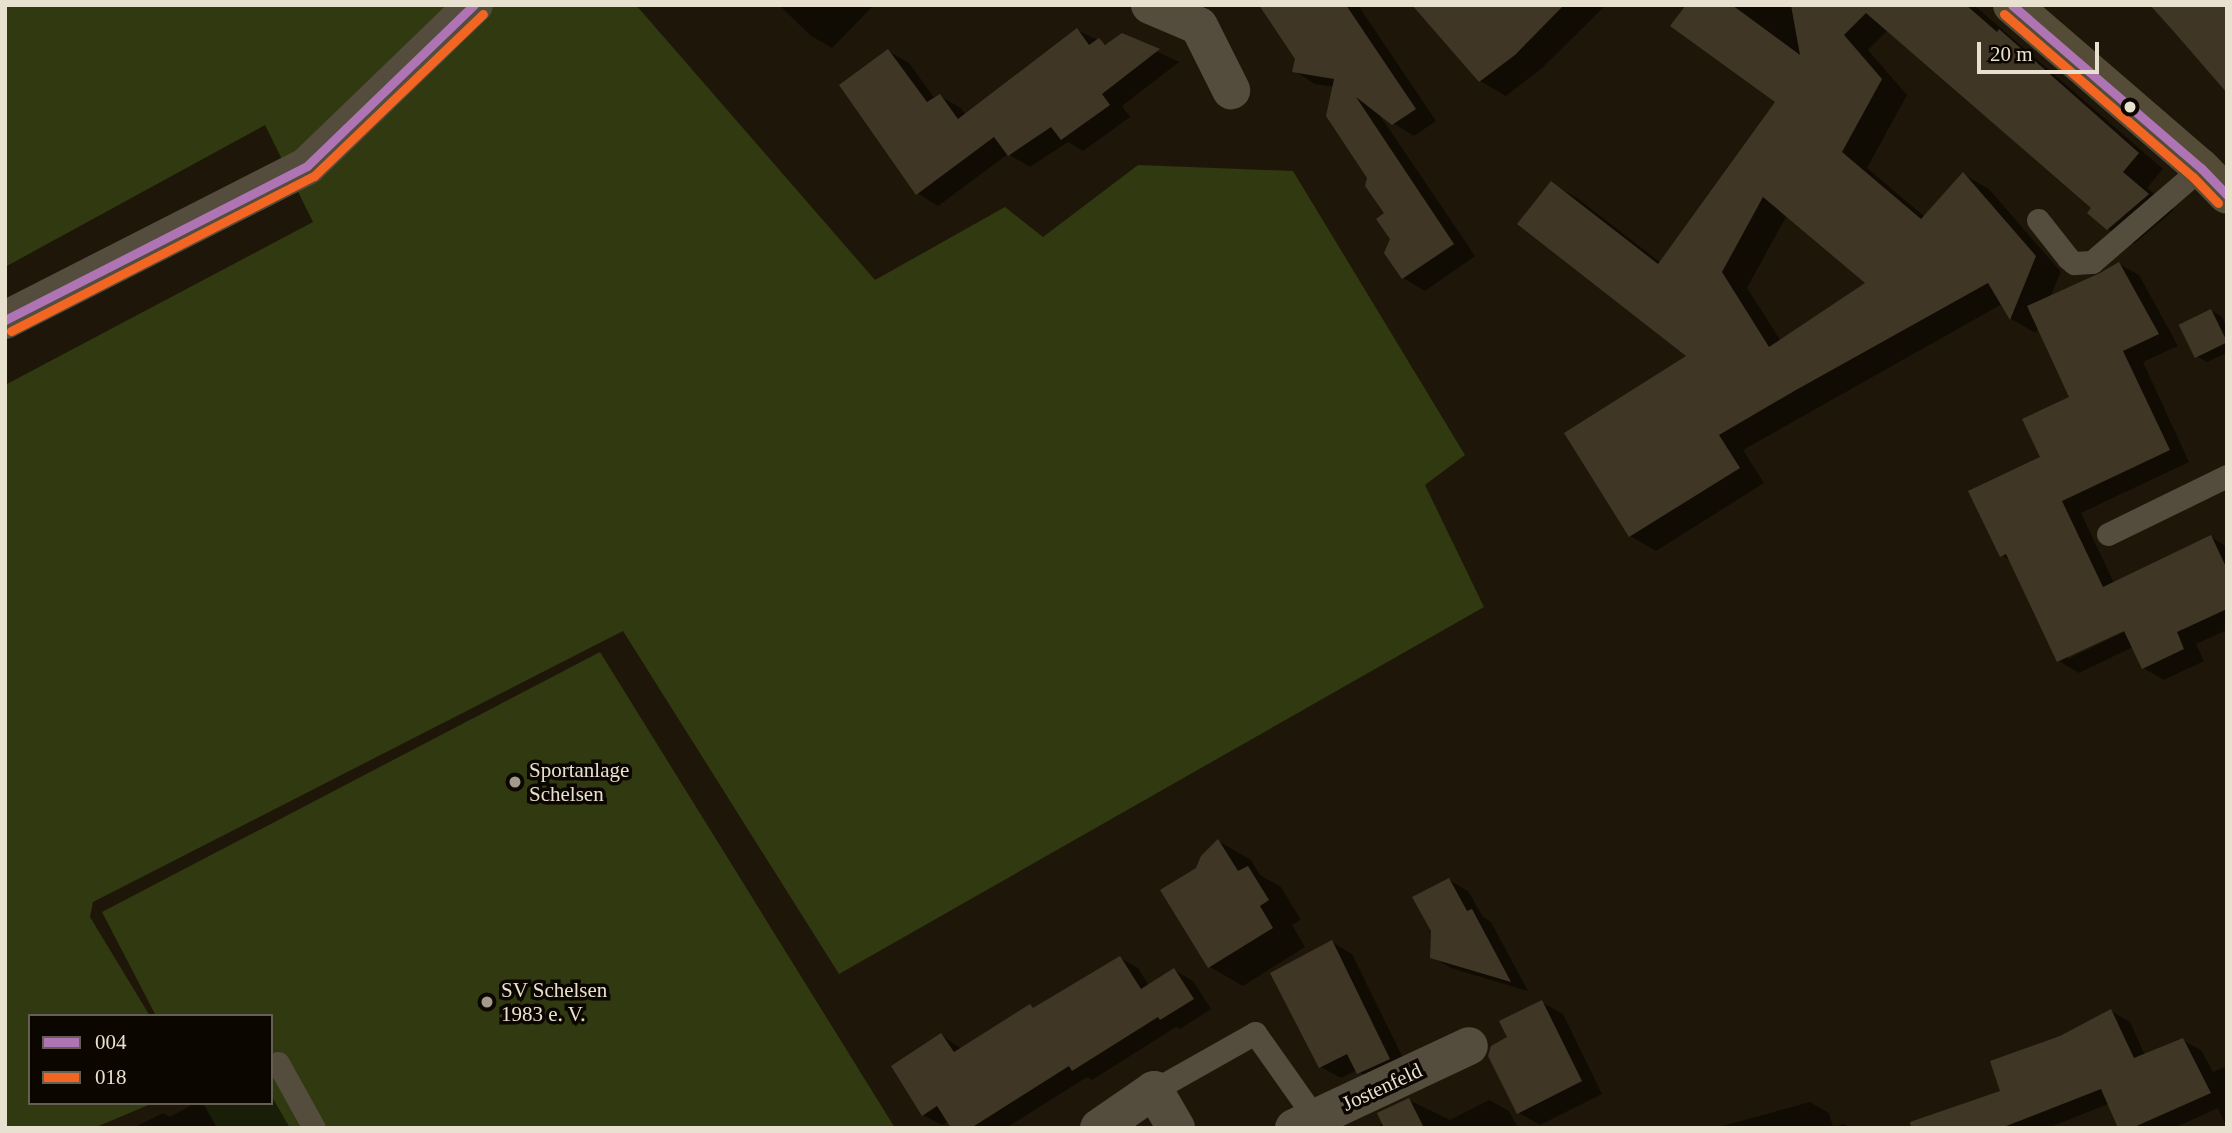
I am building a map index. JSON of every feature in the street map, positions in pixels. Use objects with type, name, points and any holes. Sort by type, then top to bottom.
[{"type":"street","points":[[5,320],[307,166],[474,5]]},
{"type":"street","points":[[1150,5],[1199,26],[1231,90]]},
{"type":"street","points":[[2031,11],[2214,182]]},
{"type":"street","name":"Jostenfeld","points":[[1304,1123],[1469,1046]]},
{"type":"street","points":[[1099,1128],[1154,1090],[1176,1128]]},
{"type":"lane","points":[[2038,220],[2074,263],[2092,262],[2214,182]]},
{"type":"lane","points":[[2108,534],[2227,476]]},
{"type":"lane","points":[[1154,1090],[1255,1033],[1304,1123]]},
{"type":"lane","points":[[278,1063],[314,1128]]},
{"type":"green space","points":[[5,5],[636,5],[875,280],[1005,207],[1043,237],[1138,165],[1293,171],[1465,455],[1425,485],[1484,607],[839,974],[623,631],[93,902],[90,917],[149,1014],[28,1014],[28,1105],[148,1105],[94,1128],[5,1128],[5,385],[313,222],[265,125],[5,267]]},
{"type":"green space","name":"Sportanlage Schelsen","points":[[600,652],[895,1128],[217,1128],[204,1105],[273,1105],[273,1014],[155,1014],[102,912]]},
{"type":"building","points":[[1259,5],[1346,5],[1416,109],[1392,125],[1356,97],[1454,244],[1402,279],[1384,253],[1390,239],[1376,219],[1384,213],[1365,186],[1367,178],[1326,116],[1334,79],[1292,72],[1295,59]]},
{"type":"building","points":[[1412,5],[1564,5],[1515,55],[1479,82]]},
{"type":"building","points":[[1686,5],[1732,5],[1800,55],[1791,5],[1966,5],[1997,32],[1999,29],[2139,153],[2123,172],[2149,194],[2107,230],[2087,213],[2091,208],[1866,13],[1844,35],[1882,79],[1842,152],[1921,219],[1963,172],[2036,256],[2010,320],[1988,283],[1796,390],[1719,435],[1740,468],[1629,537],[1564,433],[1686,356],[1517,224],[1551,181],[1658,264],[1775,102],[1670,26]],"holes":[[[1763,197],[1865,283],[1769,347],[1722,272]]]},
{"type":"building","points":[[2150,5],[2227,5],[2227,93],[2176,34]]},
{"type":"building","points":[[1077,28],[1089,45],[1099,38],[1105,45],[1122,33],[1160,49],[1102,94],[1110,105],[1061,140],[1051,127],[1008,156],[994,137],[916,195],[839,85],[888,49],[927,102],[940,94],[958,119]]},
{"type":"building","points":[[2119,262],[2159,334],[2123,351],[2170,450],[2062,501],[2103,587],[2211,535],[2227,569],[2227,609],[2177,632],[2184,649],[2142,669],[2124,631],[2057,662],[2006,554],[2000,557],[1968,491],[2040,457],[2022,419],[2069,397],[2027,306]]},
{"type":"building","points":[[2211,309],[2227,342],[2195,358],[2179,325]]},
{"type":"building","points":[[1218,839],[1238,871],[1248,866],[1269,900],[1260,906],[1273,928],[1208,968],[1160,890],[1196,868],[1201,856]]},
{"type":"building","points":[[1449,878],[1467,911],[1472,909],[1511,982],[1430,958],[1431,931],[1412,897]]},
{"type":"building","points":[[1332,940],[1390,1059],[1357,1074],[1347,1054],[1319,1068],[1270,973]]},
{"type":"building","points":[[1120,956],[1141,989],[1174,968],[1194,999],[1160,1020],[1158,1017],[1072,1071],[1069,1066],[971,1128],[951,1128],[937,1106],[922,1116],[891,1066],[941,1033],[954,1052],[1030,1004],[1033,1008]]},
{"type":"building","points":[[1542,1000],[1582,1081],[1517,1114],[1488,1056],[1491,1046],[1507,1037],[1499,1021]]},
{"type":"building","points":[[2111,1009],[2134,1058],[2183,1038],[2211,1093],[2132,1128],[2118,1128],[2101,1089],[2001,1128],[1911,1128],[1910,1122],[2000,1091],[1990,1061],[2060,1036]]},
{"type":"building","points":[[1409,1098],[1424,1128],[1384,1128],[1377,1113]]},
{"type":"transit line","name":"004","points":[[5,320],[307,166],[474,5]]},
{"type":"transit line","name":"004","points":[[2012,5],[2201,168],[2227,195]]},
{"type":"transit line","name":"018","points":[[11,331],[314,176],[483,14]]},
{"type":"transit line","name":"018","points":[[2004,14],[2193,177],[2218,203]]},
{"type":"place","name":"Sportanlage Schelsen","points":[[515,782]]},
{"type":"place","name":"SV Schelsen 1983 e. V.","points":[[487,1002]]}]
